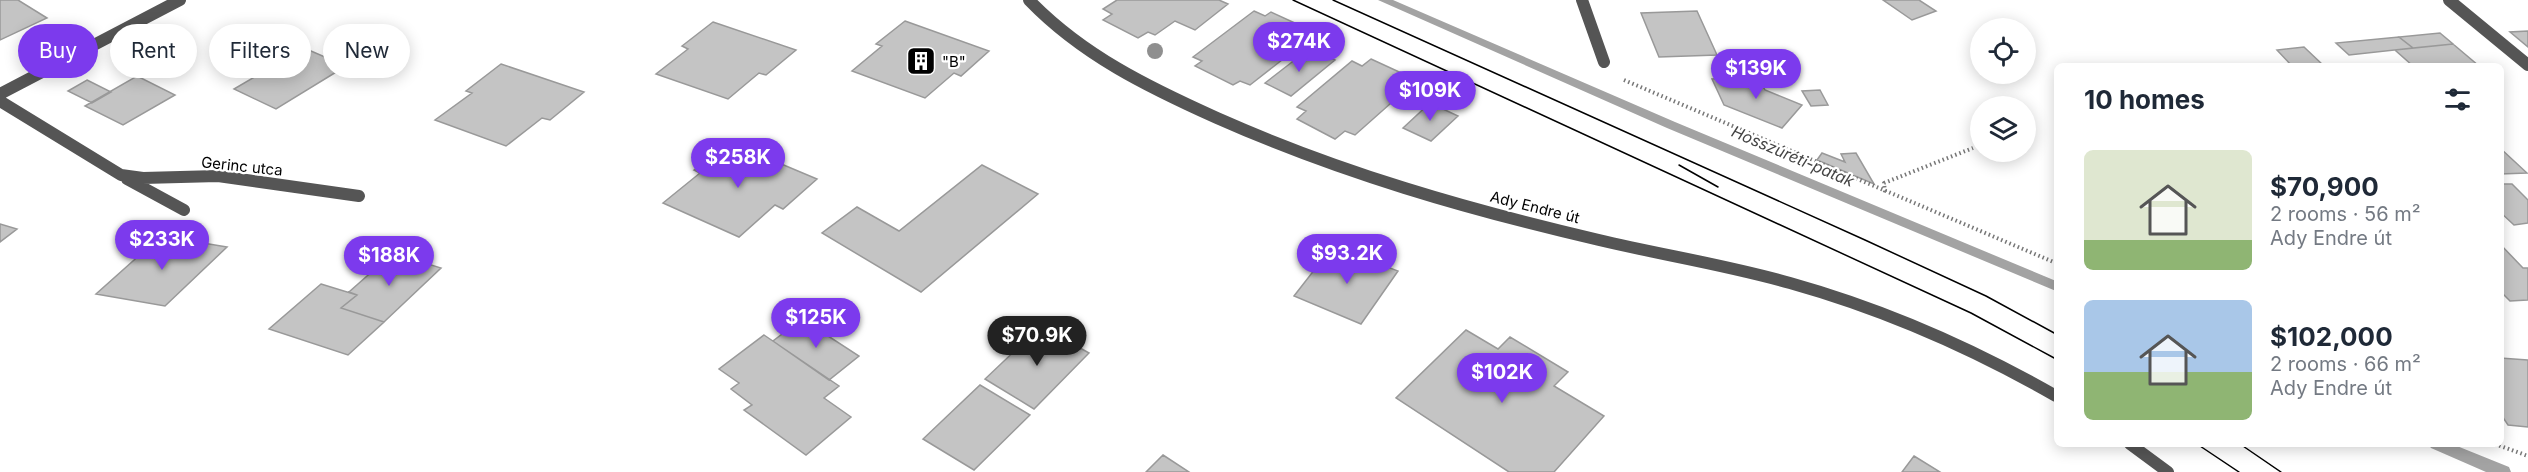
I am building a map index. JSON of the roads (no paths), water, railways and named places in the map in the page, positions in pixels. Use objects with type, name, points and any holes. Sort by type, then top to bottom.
[{"type":"street","points":[[0,94],[180,0]]},
{"type":"street","name":"Ady Endre út","points":[[1029,0],[1068,38],[1098,59],[1137,81],[1313,158],[1465,207],[1809,288],[1868,307],[1945,339],[2009,368],[2054,395]]},
{"type":"street","points":[[1582,0],[1604,62]]},
{"type":"street","points":[[2449,0],[2528,65]]},
{"type":"street","name":"Gerinc utca","points":[[0,101],[121,176],[184,210]]},
{"type":"street","name":"Gerinc utca","points":[[121,176],[143,178],[218,176],[359,196]]},
{"type":"street","points":[[2134,447],[2168,472]]},
{"type":"waterway","name":"Hosszúréti-patak","points":[[1384,0],[1671,125],[2054,285]]},
{"type":"waterway","name":"Hosszúréti-patak","points":[[2443,447],[2503,472]]},
{"type":"tram line","points":[[1293,0],[1971,313],[2054,358]]},
{"type":"tram line","points":[[1333,0],[1865,240],[1986,296],[2054,333]]},
{"type":"tram line","points":[[1679,165],[1718,187]]},
{"type":"tram line","points":[[2202,447],[2239,472]]},
{"type":"tram line","points":[[2244,447],[2281,472]]},
{"type":"place","name":"\"B\"","points":[[921,61]]}]
